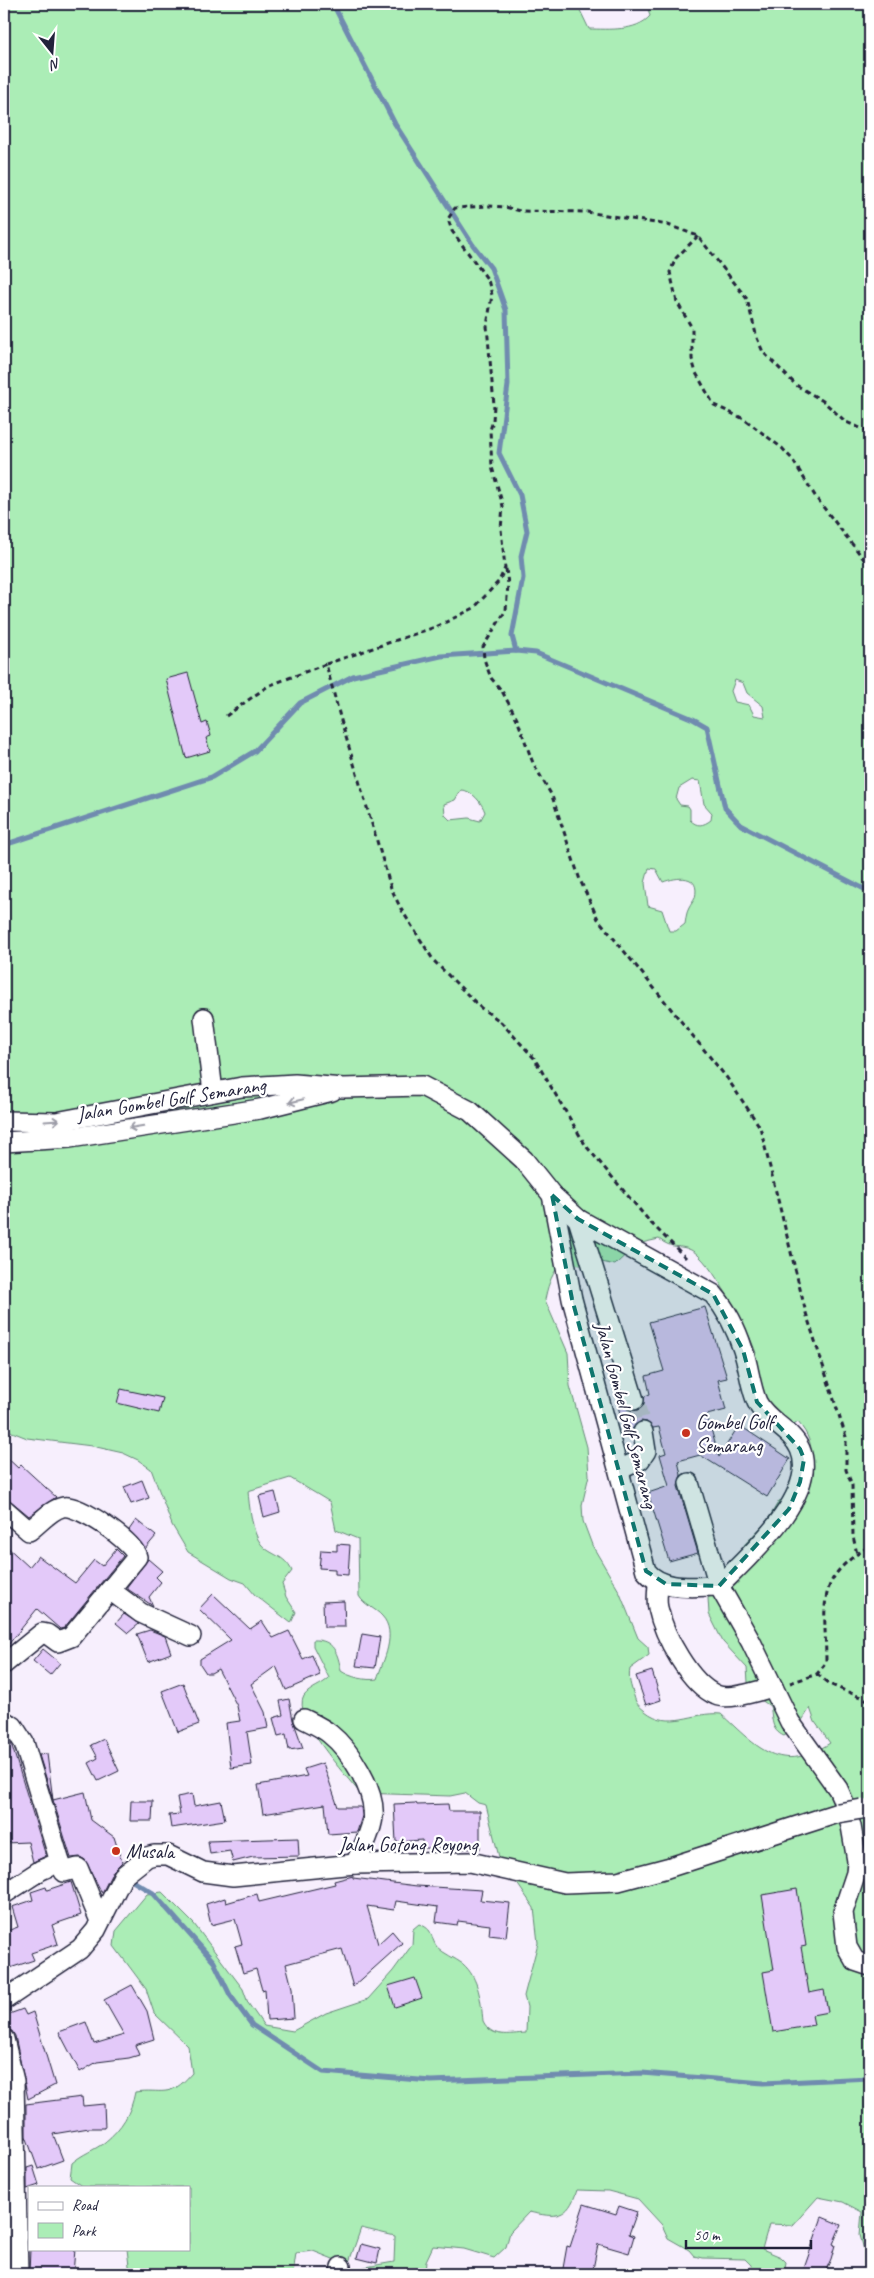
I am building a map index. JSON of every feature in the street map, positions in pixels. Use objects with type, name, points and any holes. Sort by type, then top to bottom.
[{"type":"street","points":[[204,1018],[213,1092]]},
{"type":"street","name":"Jalan Gombel Golf Semarang","points":[[4,1121],[56,1122],[242,1087],[295,1084],[343,1088],[428,1088],[470,1110],[524,1160],[552,1195],[578,1219],[713,1294],[725,1310],[743,1350],[757,1402],[770,1417],[792,1436],[800,1449],[804,1459],[800,1482],[789,1510],[755,1551],[719,1586]]},
{"type":"street","name":"Jalan Gombel Golf Semarang","points":[[4,1142],[70,1138],[260,1109],[343,1088]]},
{"type":"street","points":[[181,1097],[185,1119]]},
{"type":"street","name":"Jalan Gombel Golf Semarang","points":[[552,1195],[572,1299],[646,1571],[658,1582]]},
{"type":"street","points":[[578,1219],[634,1400]]},
{"type":"street","points":[[596,1386],[627,1376]]},
{"type":"street","points":[[619,1470],[640,1460],[646,1451],[643,1432]]},
{"type":"street","points":[[689,1482],[719,1586],[751,1642],[790,1722],[838,1789],[842,1798],[851,1826],[857,1862],[856,1873],[843,1912],[843,1927],[847,1947],[855,1960],[870,1966]]},
{"type":"street","points":[[4,1509],[29,1532],[57,1509],[64,1506],[78,1510],[95,1518],[136,1553],[133,1564],[71,1637],[63,1642],[58,1642],[47,1634],[42,1633],[4,1664]]},
{"type":"street","points":[[719,1586],[679,1586],[658,1582],[658,1607],[673,1646],[694,1679],[718,1696],[741,1695],[773,1687]]},
{"type":"street","points":[[110,1590],[141,1613],[191,1636]]},
{"type":"street","points":[[304,1719],[330,1734],[346,1752],[369,1790],[373,1802],[373,1817],[355,1864]]},
{"type":"street","points":[[4,1721],[13,1726],[24,1743],[64,1872],[78,1868],[100,1921]]},
{"type":"street","name":"Jalan Gotong Royong","points":[[4,2000],[80,1949],[89,1940],[123,1876],[147,1857],[168,1854],[203,1872],[232,1876],[355,1864],[470,1862],[565,1883],[618,1881],[667,1868],[838,1813],[866,1809]]},
{"type":"street","points":[[4,1894],[41,1870],[60,1862]]},
{"type":"street","points":[[192,1866],[191,1872],[195,1881],[202,1884],[234,1889],[272,1883]]},
{"type":"street","points":[[4,2039],[14,2081],[9,2128],[18,2274]]},
{"type":"path","points":[[857,1554],[853,1536],[852,1484],[846,1470],[846,1437],[806,1313],[760,1127],[728,1078],[598,919],[580,880],[552,796],[532,763],[517,719],[502,691],[491,678],[484,659],[483,647],[506,610],[508,584],[500,529],[502,506],[492,467],[490,430],[493,421],[494,405],[487,326],[492,296],[488,280],[452,231],[448,219],[455,208],[490,206],[505,207],[520,212],[587,212],[668,226],[698,236],[747,298],[757,338],[763,352],[796,386],[823,401],[846,422],[870,432]]},
{"type":"path","points":[[698,236],[676,258],[670,272],[677,302],[692,328],[692,359],[696,373],[714,405],[750,423],[792,459],[817,499],[870,567]]},
{"type":"path","points":[[226,716],[237,711],[268,686],[438,626],[474,608],[499,581],[505,568]]},
{"type":"path","points":[[326,664],[391,888],[401,909],[434,961],[481,1008],[500,1021],[534,1058],[586,1146],[650,1222],[688,1260]]},
{"type":"path","points":[[773,1687],[817,1674],[826,1663],[824,1608],[828,1584],[837,1572],[857,1554],[870,1546]]},
{"type":"path","points":[[817,1674],[829,1684],[870,1701]]},
{"type":"highlighted area","points":[[552,1195],[578,1219],[713,1294],[743,1350],[757,1402],[800,1449],[804,1459],[800,1482],[789,1509],[719,1586],[666,1584],[646,1571],[572,1299]]},
{"type":"green space","points":[[4,4],[577,4],[589,29],[621,29],[637,25],[650,16],[647,4],[870,4],[870,761],[863,771],[870,780],[870,2253],[864,2250],[860,2235],[862,2212],[843,2202],[818,2197],[793,2225],[769,2224],[762,2249],[781,2257],[786,2262],[784,2274],[753,2274],[751,2265],[745,2259],[702,2258],[694,2256],[689,2250],[668,2238],[662,2225],[638,2199],[608,2191],[577,2190],[570,2207],[560,2214],[547,2215],[529,2212],[510,2232],[506,2247],[494,2258],[464,2249],[433,2246],[426,2261],[425,2274],[349,2274],[360,2268],[394,2262],[395,2236],[361,2228],[348,2265],[313,2251],[296,2253],[293,2274],[130,2274],[127,2250],[190,2250],[190,2186],[82,2186],[70,2178],[72,2163],[105,2142],[121,2126],[131,2107],[135,2092],[171,2090],[192,2073],[188,2046],[154,2013],[146,1989],[114,1946],[116,1931],[147,1894],[162,1892],[194,1924],[243,1989],[248,2003],[264,2026],[293,2031],[326,2013],[368,1999],[393,1971],[412,1945],[413,1929],[419,1924],[430,1931],[437,1947],[463,1964],[473,1976],[480,1998],[483,2021],[487,2027],[491,2031],[502,2034],[526,2033],[527,2007],[524,1996],[538,1943],[534,1908],[499,1857],[486,1805],[478,1803],[465,1793],[450,1796],[360,1793],[322,1746],[305,1717],[302,1705],[304,1696],[329,1678],[313,1646],[313,1640],[326,1642],[334,1649],[341,1671],[358,1678],[377,1679],[389,1639],[387,1623],[382,1616],[359,1596],[358,1539],[336,1530],[330,1502],[290,1478],[248,1491],[251,1518],[258,1539],[265,1548],[285,1561],[292,1571],[282,1584],[286,1597],[296,1612],[291,1623],[255,1595],[245,1583],[231,1578],[188,1552],[172,1525],[151,1469],[138,1460],[123,1453],[92,1446],[27,1438],[12,1432],[4,1424]],"holes":[[[735,680],[743,683],[747,693],[763,706],[765,717],[754,715],[749,705],[735,702],[731,691]],[[692,780],[700,781],[704,804],[712,813],[711,820],[705,824],[695,824],[690,820],[690,809],[688,806],[680,805],[676,799],[679,788]],[[461,790],[469,792],[482,805],[485,812],[480,821],[469,818],[450,820],[445,815],[444,804],[455,800]],[[649,868],[656,869],[663,882],[681,878],[694,884],[696,890],[695,898],[688,910],[685,924],[676,931],[669,931],[662,910],[648,906],[645,883]],[[659,1239],[668,1245],[691,1250],[709,1267],[738,1314],[752,1343],[756,1353],[751,1359],[776,1433],[784,1432],[798,1422],[809,1440],[812,1455],[810,1491],[779,1501],[767,1521],[744,1545],[743,1571],[708,1598],[709,1614],[723,1642],[747,1668],[748,1682],[755,1696],[770,1706],[776,1730],[784,1736],[798,1727],[810,1708],[815,1722],[830,1743],[812,1753],[797,1757],[783,1757],[770,1753],[758,1746],[721,1714],[673,1720],[663,1719],[654,1717],[639,1706],[636,1701],[630,1682],[630,1669],[649,1655],[648,1647],[638,1638],[619,1591],[592,1545],[583,1521],[582,1505],[589,1475],[587,1447],[570,1386],[568,1353],[545,1300],[553,1274],[558,1267],[573,1264],[588,1266],[593,1260],[615,1265],[637,1244]]]},
{"type":"building","points":[[188,673],[202,724],[207,722],[211,736],[206,738],[210,751],[186,758],[166,679]]},
{"type":"building","points":[[705,1307],[727,1378],[718,1380],[726,1410],[707,1415],[719,1457],[739,1425],[790,1459],[767,1497],[700,1455],[678,1461],[681,1475],[678,1486],[698,1553],[669,1561],[648,1493],[669,1486],[660,1455],[666,1453],[659,1427],[653,1428],[647,1422],[641,1421],[633,1428],[632,1435],[626,1437],[618,1406],[624,1404],[632,1411],[642,1408],[645,1396],[650,1394],[646,1376],[664,1371],[649,1322]]},
{"type":"building","points":[[121,1389],[163,1398],[159,1413],[117,1403]]},
{"type":"building","points":[[4,1455],[18,1468],[21,1465],[56,1497],[29,1516],[11,1501],[4,1498]]},
{"type":"building","points":[[142,1480],[149,1498],[131,1504],[124,1487]]},
{"type":"building","points":[[275,1492],[280,1512],[264,1517],[259,1496]]},
{"type":"building","points":[[136,1520],[156,1536],[145,1549],[129,1530]]},
{"type":"building","points":[[4,1544],[29,1567],[38,1556],[75,1583],[94,1560],[102,1566],[116,1549],[123,1556],[64,1628],[60,1629],[37,1609],[4,1650],[4,1626],[9,1618],[4,1614]]},
{"type":"building","points":[[337,1544],[350,1545],[348,1575],[335,1574],[335,1569],[319,1568],[321,1550],[337,1551]]},
{"type":"building","points":[[148,1559],[162,1571],[156,1577],[161,1582],[149,1597],[153,1606],[126,1588]]},
{"type":"building","points":[[213,1594],[250,1629],[262,1621],[273,1638],[289,1631],[303,1659],[312,1655],[320,1675],[286,1690],[276,1666],[251,1684],[265,1712],[268,1728],[247,1732],[252,1765],[231,1768],[226,1723],[240,1721],[237,1706],[218,1669],[211,1673],[206,1673],[200,1664],[200,1659],[231,1640],[199,1609]]},
{"type":"building","points":[[344,1601],[345,1627],[324,1627],[323,1602]]},
{"type":"building","points":[[124,1614],[139,1624],[128,1633],[116,1623]]},
{"type":"building","points":[[150,1630],[165,1636],[171,1653],[148,1662],[137,1634]]},
{"type":"building","points":[[362,1634],[380,1637],[375,1668],[356,1666]]},
{"type":"building","points":[[43,1649],[60,1663],[50,1675],[33,1661]]},
{"type":"building","points":[[652,1671],[661,1700],[646,1705],[636,1676]]},
{"type":"building","points":[[183,1683],[199,1724],[178,1732],[162,1691]]},
{"type":"building","points":[[289,1699],[293,1720],[303,1748],[289,1750],[286,1734],[278,1736],[273,1718],[283,1715],[280,1701]]},
{"type":"building","points":[[104,1739],[119,1771],[98,1781],[89,1763],[98,1758],[91,1745]]},
{"type":"building","points":[[11,1743],[46,1856],[33,1862],[28,1842],[5,1843],[4,1746]]},
{"type":"building","points":[[47,1754],[53,1800],[85,1792],[91,1820],[114,1837],[122,1862],[113,1871],[102,1893],[85,1860],[80,1857],[71,1858],[39,1755]]},
{"type":"building","points":[[323,1763],[338,1807],[361,1807],[362,1816],[357,1832],[328,1834],[325,1804],[263,1814],[258,1785],[307,1776],[304,1769]]},
{"type":"building","points":[[192,1794],[194,1806],[221,1801],[225,1820],[171,1828],[169,1815],[180,1814],[177,1797]]},
{"type":"building","points":[[131,1801],[153,1801],[152,1821],[130,1821]]},
{"type":"building","points":[[416,1803],[417,1805],[448,1804],[449,1811],[480,1811],[480,1849],[423,1848],[422,1840],[396,1842],[394,1804]]},
{"type":"building","points":[[298,1838],[299,1856],[253,1857],[233,1862],[230,1851],[210,1854],[208,1841]]},
{"type":"building","points":[[353,1876],[353,1878],[417,1886],[482,1890],[480,1900],[510,1903],[506,1937],[489,1935],[490,1925],[458,1921],[457,1925],[436,1922],[438,1907],[396,1901],[394,1910],[367,1906],[378,1944],[392,1931],[402,1943],[353,1987],[342,1949],[286,1964],[292,1988],[294,2018],[267,2020],[265,1989],[262,1990],[256,1969],[243,1973],[235,1946],[242,1944],[235,1919],[211,1925],[206,1904],[225,1898],[226,1903],[257,1894],[259,1902],[335,1884],[334,1881]]},
{"type":"building","points":[[71,1882],[81,1915],[52,1925],[58,1944],[31,1953],[34,1960],[4,1970],[4,1932],[18,1927],[12,1907],[33,1900],[31,1892],[46,1887],[47,1890]]},
{"type":"building","points":[[797,1889],[806,1946],[801,1947],[809,1993],[824,1990],[828,2012],[812,2015],[814,2025],[773,2032],[763,1972],[774,1970],[762,1895]]},
{"type":"building","points":[[415,1978],[422,1998],[395,2007],[388,1986]]},
{"type":"building","points":[[132,1985],[147,2011],[154,2039],[135,2045],[139,2055],[97,2062],[80,2072],[59,2032],[86,2022],[94,2044],[124,2035],[104,2000]]},
{"type":"building","points":[[23,2009],[26,2015],[33,2012],[55,2085],[28,2099],[15,2036],[12,2031],[4,2028],[4,2016]]},
{"type":"building","points":[[82,2097],[83,2106],[104,2104],[105,2128],[89,2128],[53,2134],[63,2160],[38,2169],[26,2136],[26,2104]]},
{"type":"building","points":[[33,2166],[39,2185],[28,2186],[27,2189],[27,2168]]},
{"type":"building","points":[[584,2204],[616,2214],[619,2206],[637,2212],[629,2234],[634,2236],[629,2253],[598,2244],[592,2274],[562,2274],[567,2246],[570,2247]]},
{"type":"building","points":[[822,2217],[841,2225],[833,2244],[835,2245],[831,2259],[824,2274],[802,2274]]},
{"type":"building","points":[[361,2244],[380,2249],[377,2263],[357,2258]]},
{"type":"building","points":[[30,2250],[75,2250],[73,2274],[29,2274]]},
{"type":"waterway","points":[[333,4],[395,124],[473,245],[491,268],[506,310],[508,385],[499,453],[520,495],[527,531],[521,556],[523,578],[512,636],[516,651]]},
{"type":"waterway","points":[[4,845],[212,777],[255,751],[300,703],[353,676],[441,656],[516,651],[536,653],[693,719],[707,727],[725,808],[741,825],[870,892]]},
{"type":"waterway","points":[[131,1880],[153,1893],[214,1962],[230,1995],[252,2025],[323,2072],[431,2081],[642,2073],[763,2083],[870,2078]]},
{"type":"tunnel","points":[[634,1400],[643,1432]]},
{"type":"place","name":"Gombel Golf Semarang","points":[[686,1433]]},
{"type":"place","name":"Musala","points":[[116,1851]]}]
